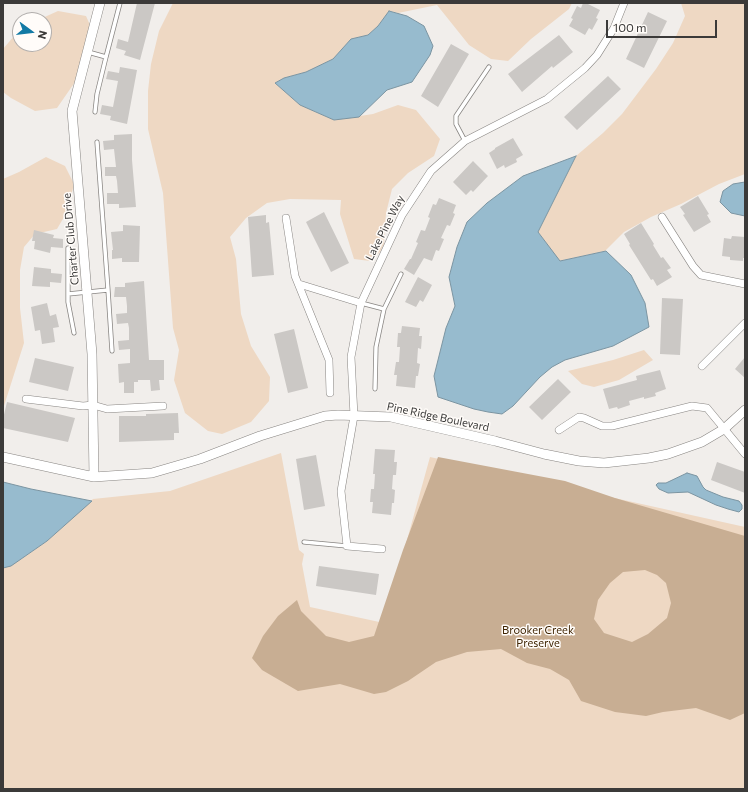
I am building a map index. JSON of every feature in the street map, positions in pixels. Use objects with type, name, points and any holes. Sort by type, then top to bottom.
[{"type":"street","name":"Charter Club Drive","points":[[94,476],[92,354],[72,111],[100,3]]},
{"type":"street","name":"Lake Pine Way","points":[[347,546],[341,491],[354,416],[351,357],[361,303],[402,215],[431,171],[465,141],[547,99],[585,68],[597,55],[614,28],[624,3]]},
{"type":"street","points":[[662,217],[693,266],[701,275],[745,284]]},
{"type":"street","points":[[286,218],[295,276],[329,360],[330,393]]},
{"type":"street","points":[[298,284],[361,303]]},
{"type":"street","points":[[702,366],[745,323]]},
{"type":"street","points":[[26,399],[83,406],[93,405],[108,409],[163,406]]},
{"type":"street","points":[[559,430],[579,417],[602,426],[612,426],[692,406],[707,408],[745,454]]},
{"type":"street","name":"Pine Ridge Boulevard","points":[[3,457],[94,476],[152,473],[200,459],[260,436],[325,416],[338,415],[391,417],[544,454],[579,461],[604,463],[649,458],[668,454],[702,442],[724,429],[745,410]]},
{"type":"street","points":[[347,546],[382,549]]},
{"type":"lane","points":[[95,112],[97,94],[120,3]]},
{"type":"lane","points":[[87,52],[106,57]]},
{"type":"lane","points":[[465,141],[456,124],[456,116],[488,66]]},
{"type":"lane","points":[[97,142],[112,351]]},
{"type":"lane","points":[[68,248],[68,302],[74,333]]},
{"type":"lane","points":[[375,389],[376,347],[384,308],[401,274]]},
{"type":"lane","points":[[68,294],[108,290]]},
{"type":"lane","points":[[361,303],[384,308]]},
{"type":"lane","points":[[304,542],[347,546]]},
{"type":"green space","points":[[173,3],[572,3],[569,9],[531,39],[508,61],[491,59],[469,45],[437,5],[398,13],[389,11],[378,26],[368,35],[351,39],[333,59],[306,72],[284,78],[275,83],[300,105],[334,120],[373,114],[398,105],[416,110],[440,139],[434,156],[408,173],[392,189],[386,213],[384,244],[380,252],[370,261],[354,259],[340,214],[341,200],[290,199],[267,203],[246,218],[230,237],[236,259],[241,314],[251,346],[270,377],[269,401],[251,422],[222,434],[208,431],[185,413],[174,380],[179,350],[173,328],[163,193],[148,129],[148,91],[151,64],[159,31]]},
{"type":"green space","points":[[681,3],[745,3],[745,174],[719,184],[681,204],[651,217],[624,232],[605,251],[559,261],[538,232],[576,156],[603,133],[622,114],[656,69],[673,43],[685,16]]},
{"type":"green space","points":[[58,11],[86,16],[90,25],[75,82],[57,108],[35,111],[3,92],[3,49],[12,38],[12,52],[52,52],[52,14]]},
{"type":"green space","points":[[46,157],[65,166],[74,184],[67,212],[57,229],[35,234],[24,247],[20,270],[20,308],[24,343],[3,409],[3,179]]},
{"type":"green space","points":[[644,350],[653,360],[619,380],[594,387],[582,384],[568,371],[613,360]]},
{"type":"green space","name":"Brooker Creek Preserve","points":[[281,453],[299,550],[304,554],[302,564],[310,607],[384,623],[430,457],[745,527],[745,789],[3,789],[3,558],[20,560],[47,541],[93,499],[170,491]]},
{"type":"green space","points":[[438,457],[565,481],[615,498],[745,536],[745,713],[730,720],[696,708],[663,712],[646,716],[615,712],[581,701],[569,680],[550,669],[527,663],[501,649],[467,652],[436,662],[408,681],[386,692],[374,694],[340,684],[298,691],[262,670],[252,658],[263,636],[278,616],[297,600],[301,611],[326,636],[349,642],[374,636],[403,550]],"holes":[[[645,570],[657,575],[666,583],[671,603],[667,618],[648,634],[632,642],[604,633],[594,619],[598,600],[610,583],[623,572]]]},
{"type":"water","points":[[389,11],[407,16],[424,26],[433,46],[430,55],[412,82],[387,90],[359,117],[334,120],[300,105],[275,83],[284,78],[306,72],[333,59],[351,39],[368,35],[378,26]]},
{"type":"water","points":[[576,156],[538,232],[560,261],[606,251],[631,275],[645,303],[649,327],[613,346],[565,360],[552,367],[540,377],[513,406],[502,414],[474,409],[438,397],[434,376],[446,328],[455,306],[449,277],[457,247],[467,222],[487,203],[523,176]]},
{"type":"water","points":[[745,182],[745,216],[731,213],[720,202],[723,191],[733,184]]},
{"type":"water","points":[[687,473],[697,476],[706,490],[723,497],[739,501],[742,505],[742,509],[739,512],[728,509],[688,492],[668,493],[659,489],[656,485],[658,483],[666,483]]},
{"type":"water","points":[[3,482],[92,501],[47,541],[11,566],[3,568]]},
{"type":"building","points":[[137,3],[155,3],[140,60],[124,55],[126,51],[116,48],[118,39],[128,42]]},
{"type":"building","points":[[583,3],[600,10],[596,18],[598,19],[592,30],[589,28],[585,35],[569,26],[577,6],[581,8]]},
{"type":"building","points":[[648,12],[667,21],[644,68],[626,59]]},
{"type":"building","points":[[559,35],[573,52],[553,68],[552,66],[522,92],[508,74]]},
{"type":"building","points":[[451,44],[469,54],[438,107],[421,96]]},
{"type":"building","points":[[120,67],[137,70],[127,124],[110,120],[111,116],[100,114],[102,105],[113,107],[118,81],[106,79],[108,71],[119,73]]},
{"type":"building","points":[[608,76],[621,89],[577,130],[564,117]]},
{"type":"building","points":[[132,134],[132,160],[136,207],[119,208],[119,204],[107,204],[107,193],[118,193],[116,176],[105,176],[105,167],[116,167],[114,149],[104,150],[103,141],[114,140],[114,135]]},
{"type":"building","points":[[513,138],[523,155],[516,159],[517,162],[505,168],[504,165],[497,169],[489,153]]},
{"type":"building","points":[[473,161],[488,176],[473,192],[471,190],[466,195],[453,182]]},
{"type":"building","points":[[698,196],[709,214],[707,215],[711,222],[694,232],[683,215],[685,214],[680,207]]},
{"type":"building","points":[[439,198],[456,205],[453,213],[455,214],[450,226],[447,225],[441,238],[444,239],[439,251],[436,250],[432,261],[424,258],[414,275],[404,269],[411,259],[418,243],[416,242],[421,230],[425,231],[433,204],[436,205]]},
{"type":"building","points":[[324,212],[349,263],[331,272],[306,222]]},
{"type":"building","points":[[266,215],[266,223],[269,222],[274,275],[252,277],[248,217]]},
{"type":"building","points":[[641,223],[661,258],[663,257],[671,268],[667,270],[672,277],[657,286],[653,279],[651,280],[629,245],[630,244],[624,234]]},
{"type":"building","points":[[123,225],[140,226],[139,262],[122,262],[122,258],[112,259],[113,250],[111,232],[123,231]]},
{"type":"building","points":[[34,230],[54,235],[53,238],[63,239],[63,248],[51,247],[50,253],[34,249],[35,241],[32,241]]},
{"type":"building","points":[[732,236],[745,237],[745,258],[743,258],[743,261],[730,260],[730,257],[722,256],[724,238],[731,239]]},
{"type":"building","points":[[34,267],[51,269],[51,273],[62,274],[61,283],[50,282],[50,287],[32,286]]},
{"type":"building","points":[[418,277],[432,285],[423,302],[420,300],[416,307],[405,302]]},
{"type":"building","points":[[144,281],[149,360],[164,360],[164,380],[159,380],[160,390],[151,391],[150,380],[138,380],[138,382],[134,382],[134,393],[124,393],[124,382],[119,383],[118,364],[130,363],[130,349],[119,350],[118,341],[129,340],[129,328],[128,323],[117,324],[116,314],[127,313],[127,306],[126,297],[114,297],[115,287],[125,287],[125,283]]},
{"type":"building","points":[[662,298],[683,299],[680,355],[660,354]]},
{"type":"building","points":[[47,303],[50,316],[56,314],[59,327],[53,328],[55,342],[42,344],[40,330],[35,331],[31,307]]},
{"type":"building","points":[[402,326],[420,328],[419,336],[422,336],[421,349],[418,348],[417,363],[420,364],[418,376],[416,376],[415,388],[396,386],[397,375],[394,375],[396,362],[399,362],[400,347],[397,347],[398,333],[401,333]]},
{"type":"building","points":[[294,329],[308,388],[288,393],[274,334]]},
{"type":"building","points":[[745,357],[745,378],[735,369]]},
{"type":"building","points":[[35,358],[74,367],[68,391],[29,382]]},
{"type":"building","points":[[660,370],[666,389],[655,393],[656,396],[644,399],[644,397],[629,401],[630,405],[618,409],[617,407],[609,409],[603,389],[637,380],[636,376]]},
{"type":"building","points":[[558,379],[571,392],[542,420],[529,407]]},
{"type":"building","points":[[7,402],[75,418],[68,442],[3,428],[3,419]]},
{"type":"building","points":[[178,413],[179,433],[174,433],[174,440],[119,442],[119,416],[146,416],[146,414]]},
{"type":"building","points":[[375,449],[395,450],[394,462],[397,462],[396,475],[393,475],[392,489],[395,490],[391,515],[372,513],[373,502],[370,502],[371,489],[374,489],[375,474],[373,474]]},
{"type":"building","points":[[316,455],[325,506],[304,510],[296,459]]},
{"type":"building","points":[[717,462],[745,472],[745,493],[711,480]]},
{"type":"building","points":[[319,566],[379,574],[376,595],[316,586]]}]
